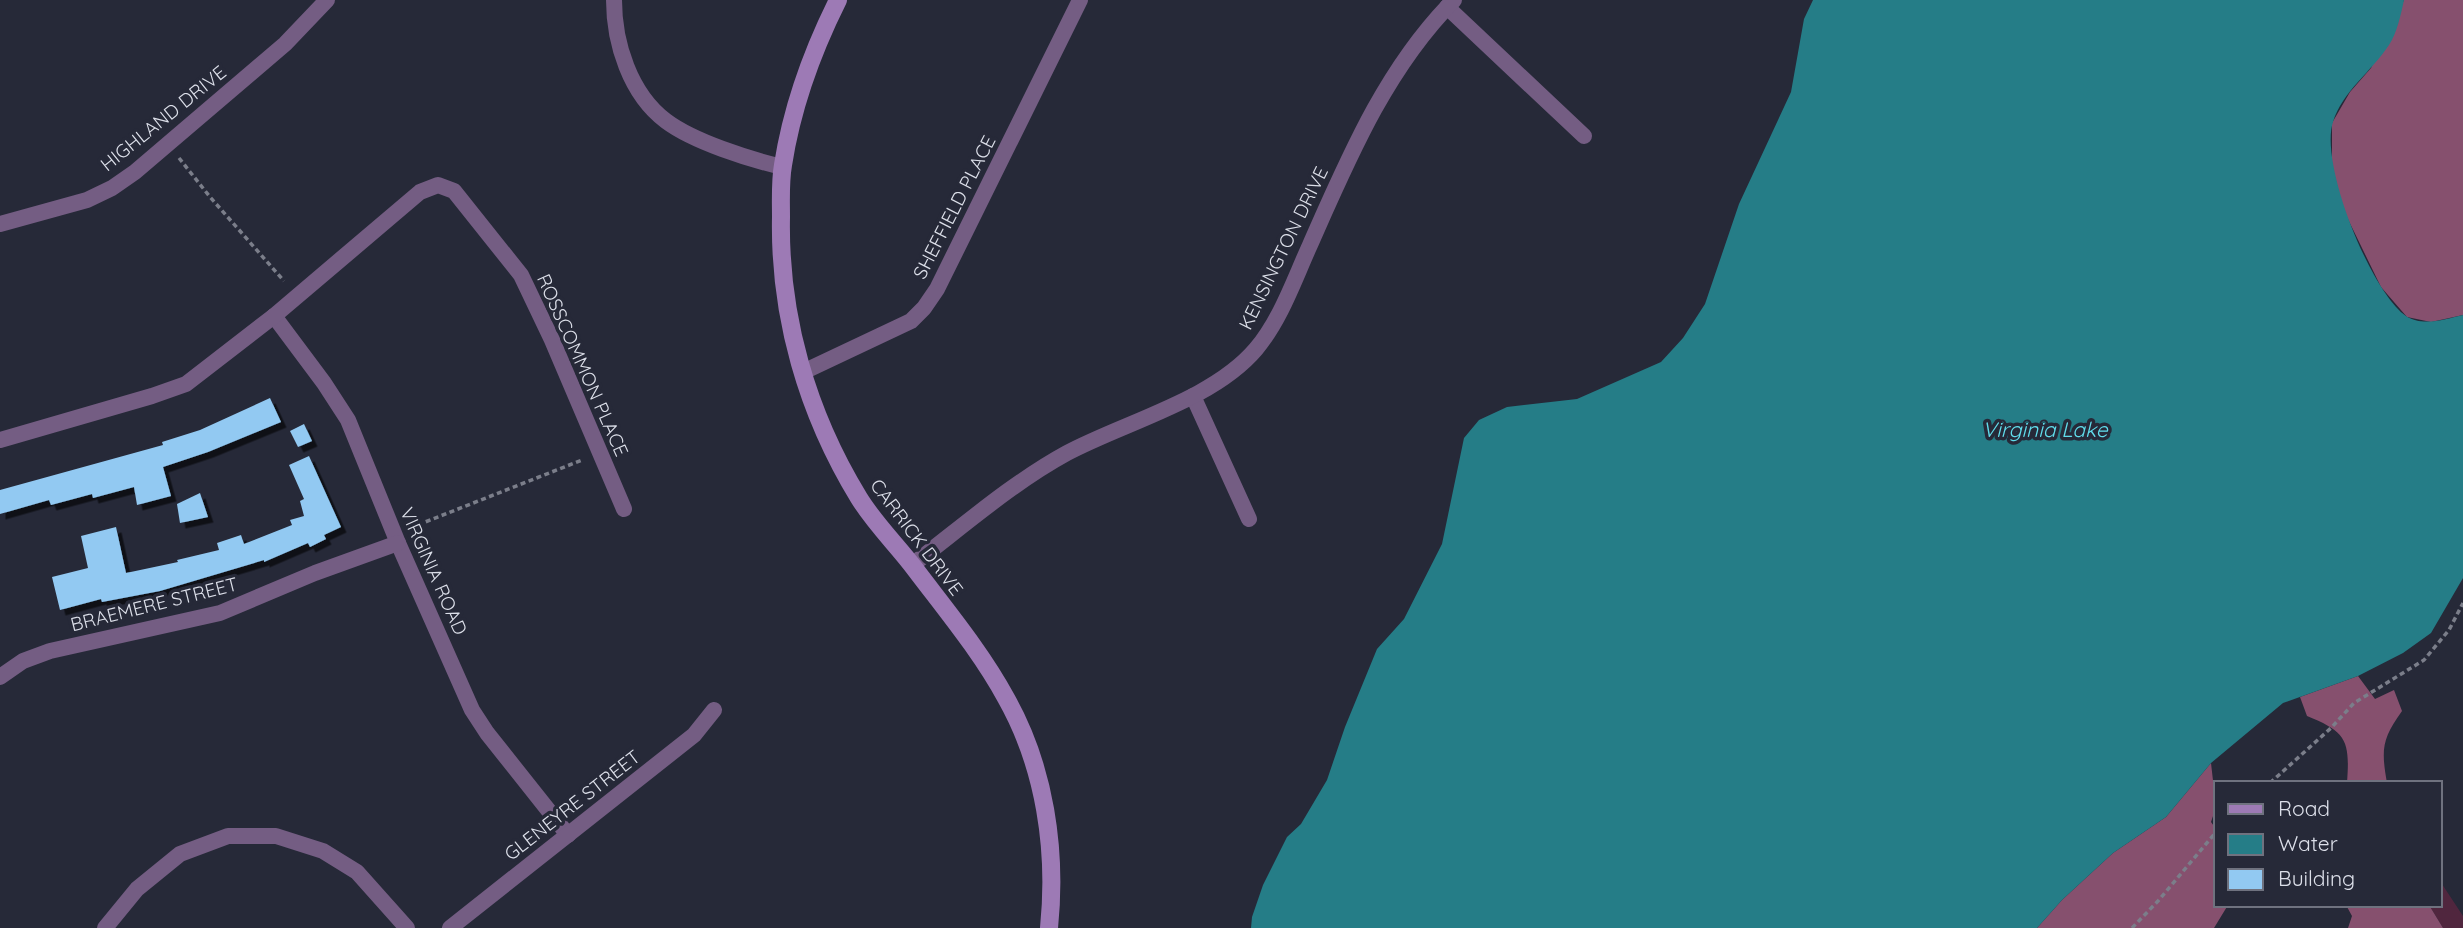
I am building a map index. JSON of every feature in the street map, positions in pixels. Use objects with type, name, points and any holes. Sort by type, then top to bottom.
[{"type":"street","name":"HIGHLAND DRIVE","points":[[0,224],[87,200],[112,188],[135,172],[285,44],[327,0]]},
{"type":"street","points":[[614,0],[614,26],[622,55],[653,109],[684,132],[760,162],[782,167]]},
{"type":"street","name":"CARRICK DRIVE","points":[[838,0],[820,37],[803,83],[782,167],[782,281],[793,342],[823,426],[860,499],[973,648],[1006,698],[1023,733],[1035,767],[1046,814],[1052,886],[1049,928]]},
{"type":"street","name":"SHEFFIELD PLACE","points":[[803,372],[911,321],[924,308],[937,289],[1080,0]]},
{"type":"street","points":[[1451,3],[1584,136]]},
{"type":"street","name":"KENSINGTON DRIVE","points":[[912,565],[1035,473],[1066,454],[1193,396],[1230,374],[1256,349],[1274,321],[1367,124],[1410,50],[1451,3]]},
{"type":"street","name":"ROSSCOMMON PLACE","points":[[0,440],[186,384],[274,316],[420,192],[438,185],[454,191],[521,275],[552,340],[624,509]]},
{"type":"street","name":"VIRGINIA ROAD","points":[[274,316],[348,420],[398,543],[472,710],[487,733],[568,835]]},
{"type":"street","points":[[1193,396],[1249,519]]},
{"type":"street","name":"BRAEMERE STREET","points":[[0,677],[23,661],[50,650],[220,613],[264,597],[315,573],[398,543]]},
{"type":"street","name":"GLENEYRE STREET","points":[[450,928],[694,735],[714,710]]},
{"type":"street","points":[[105,928],[137,889],[180,855],[228,836],[276,836],[323,851],[357,872],[407,928]]},
{"type":"path","points":[[179,158],[285,281]]},
{"type":"path","points":[[410,528],[582,460]]},
{"type":"path","points":[[2272,781],[2331,728],[2354,703],[2424,660],[2449,630],[2463,603]]},
{"type":"path","points":[[2132,928],[2159,901],[2214,834]]},
{"type":"shaded area","points":[[2404,0],[2463,0],[2463,315],[2431,322],[2407,317],[2381,287],[2343,209],[2332,165],[2332,123],[2350,92],[2371,68]]},
{"type":"shaded area","points":[[2358,676],[2375,699],[2394,690],[2402,711],[2390,729],[2385,745],[2387,781],[2347,781],[2348,757],[2343,740],[2331,727],[2307,716],[2300,697]]},
{"type":"shaded area","points":[[2211,763],[2214,789],[2214,813],[2211,822],[2214,826],[2214,907],[2227,907],[2214,928],[2037,928],[2062,900],[2113,853],[2166,817]]},
{"type":"shaded area","points":[[2442,884],[2463,916],[2463,928],[2443,928],[2430,907],[2442,907]]},
{"type":"shaded area","points":[[2347,907],[2430,907],[2443,928],[2348,928],[2352,916]]},
{"type":"water","name":"Virginia Lake","points":[[1813,0],[2404,0],[2389,45],[2350,91],[2337,111],[2331,141],[2334,167],[2351,226],[2378,281],[2392,302],[2406,316],[2419,321],[2463,315],[2463,578],[2431,633],[2403,653],[2358,676],[2283,703],[2211,763],[2166,817],[2113,853],[2062,900],[2037,928],[1251,928],[1263,885],[1287,837],[1301,824],[1327,780],[1377,649],[1404,619],[1442,544],[1464,438],[1479,420],[1507,407],[1577,399],[1661,362],[1683,338],[1705,304],[1739,204],[1791,92],[1804,19]]},
{"type":"building","points":[[270,398],[281,422],[163,467],[171,496],[137,505],[134,487],[51,505],[49,500],[0,514],[0,490],[163,445],[162,442],[200,430]]},
{"type":"building","points":[[304,424],[312,441],[298,447],[290,431]]},
{"type":"building","points":[[309,456],[341,527],[324,535],[326,539],[310,547],[308,543],[264,562],[160,591],[102,602],[101,599],[60,610],[52,577],[88,568],[81,536],[116,527],[126,573],[219,550],[217,543],[241,535],[244,544],[292,525],[290,520],[304,516],[300,501],[304,499],[289,465]]},
{"type":"building","points":[[200,493],[208,517],[180,523],[177,504]]}]
